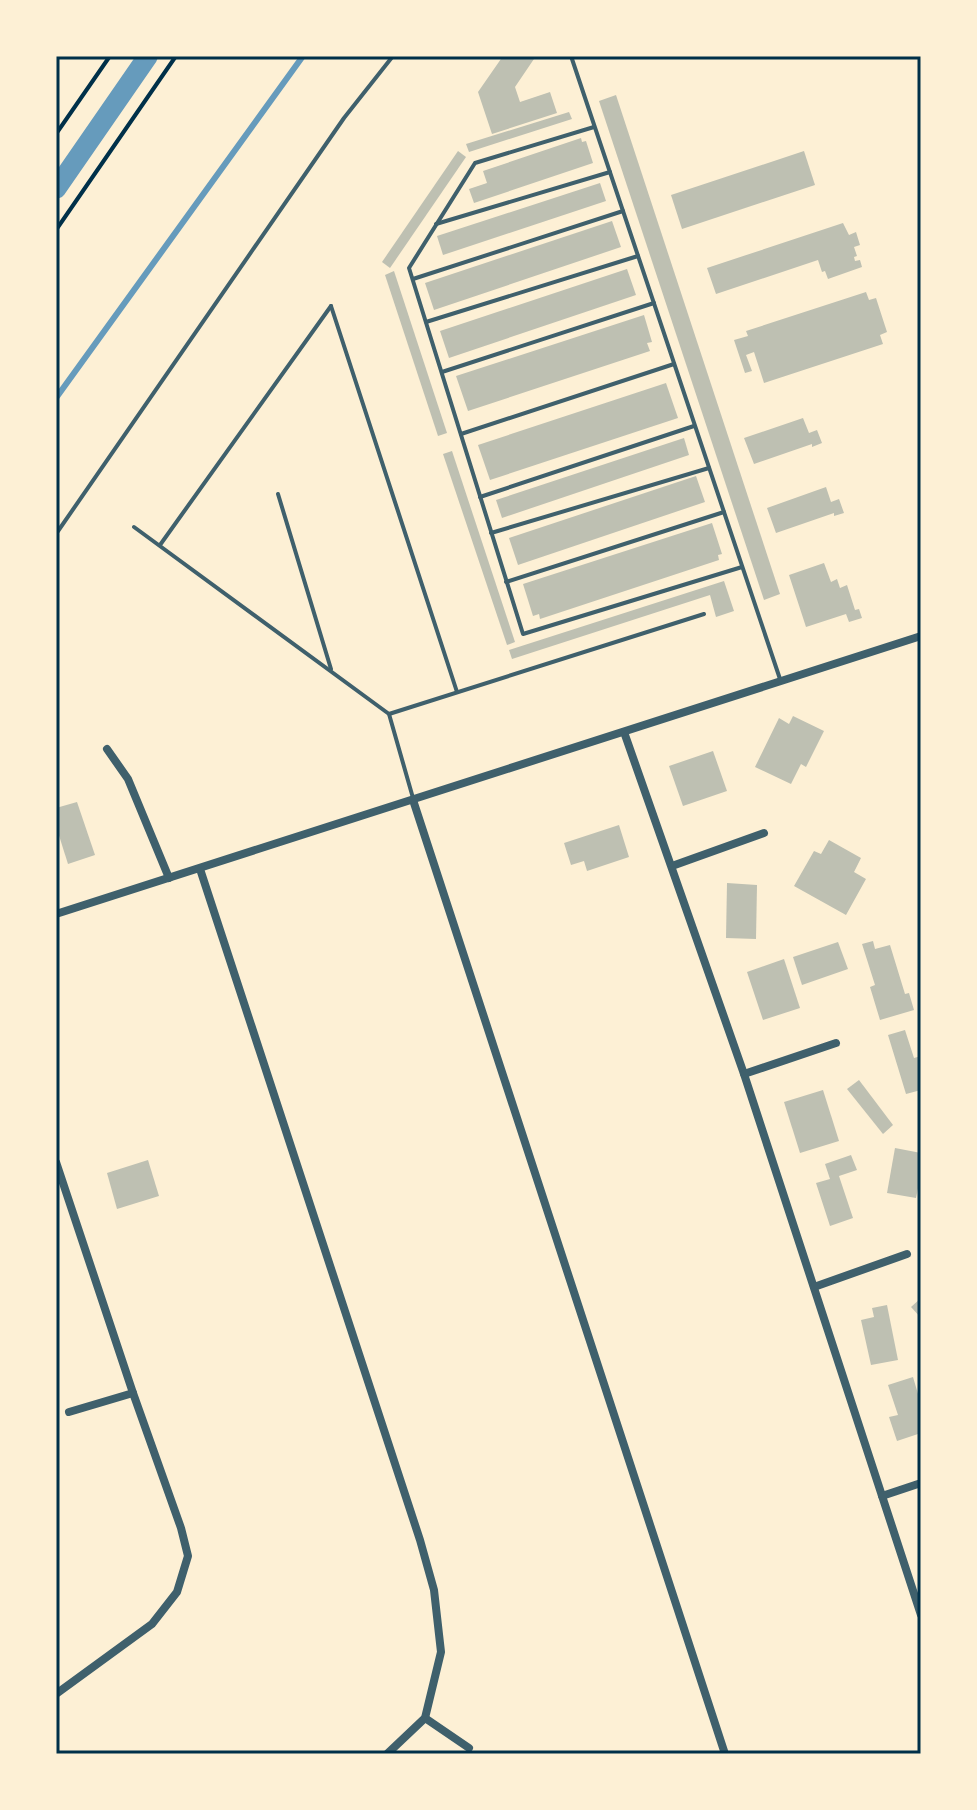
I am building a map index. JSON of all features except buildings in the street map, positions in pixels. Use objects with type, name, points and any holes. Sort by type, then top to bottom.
[{"type":"street","points":[[56,914],[921,636]]},
{"type":"street","points":[[624,732],[744,1074],[921,1615]]},
{"type":"street","points":[[107,749],[128,779],[169,878]]},
{"type":"street","points":[[413,800],[725,1754]]},
{"type":"street","points":[[672,866],[764,833]]},
{"type":"street","points":[[200,869],[434,1590],[441,1652],[425,1718],[387,1754]]},
{"type":"street","points":[[744,1074],[836,1043]]},
{"type":"street","points":[[56,1162],[60,1190],[181,1528],[188,1556],[177,1592],[152,1624],[56,1694]]},
{"type":"street","points":[[814,1287],[907,1254]]},
{"type":"street","points":[[69,1412],[133,1393]]},
{"type":"street","points":[[882,1496],[921,1483]]},
{"type":"street","points":[[425,1718],[469,1748]]},
{"type":"lane","points":[[56,534],[344,118],[393,56]]},
{"type":"lane","points":[[571,56],[781,681]]},
{"type":"lane","points":[[594,127],[475,163],[409,268],[523,634],[742,567]]},
{"type":"lane","points":[[436,224],[610,172]]},
{"type":"lane","points":[[413,279],[623,211]]},
{"type":"lane","points":[[426,322],[638,256]]},
{"type":"lane","points":[[442,372],[654,303]]},
{"type":"lane","points":[[160,545],[331,306],[457,692]]},
{"type":"lane","points":[[461,434],[674,364]]},
{"type":"lane","points":[[480,497],[695,426]]},
{"type":"lane","points":[[491,533],[709,468]]},
{"type":"lane","points":[[278,494],[332,671]]},
{"type":"lane","points":[[506,582],[724,512]]},
{"type":"lane","points":[[134,527],[389,714],[413,800]]},
{"type":"lane","points":[[389,714],[704,614]]},
{"type":"path","points":[[56,134],[110,56]]},
{"type":"path","points":[[56,230],[176,56]]},
{"type":"waterway","points":[[56,189],[148,56]]},
{"type":"waterway","points":[[56,398],[303,56]]}]
